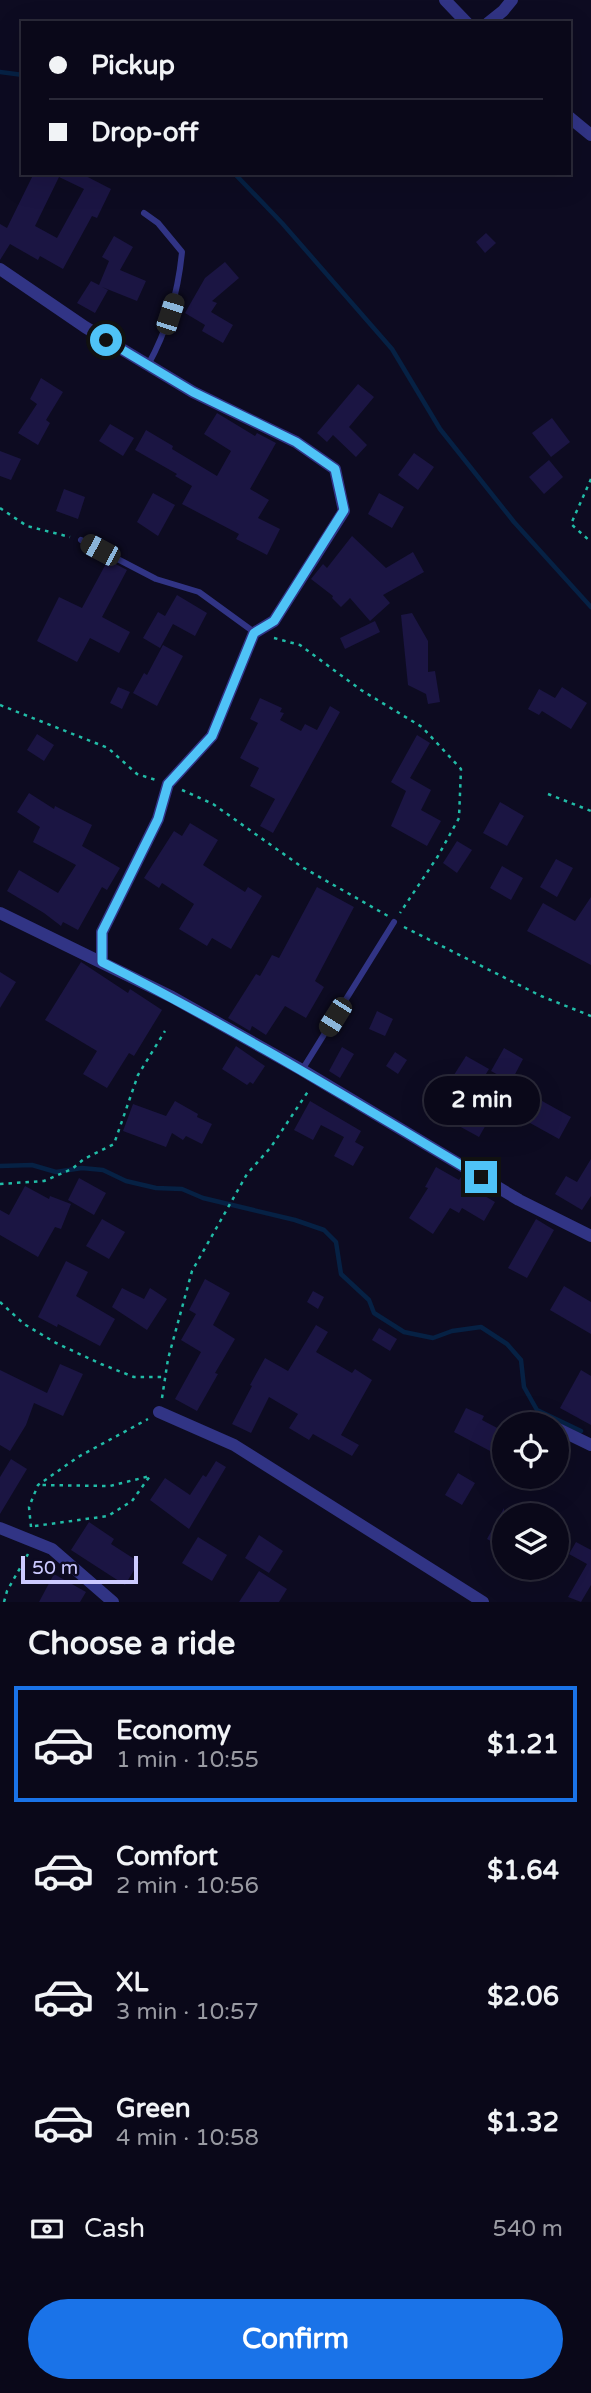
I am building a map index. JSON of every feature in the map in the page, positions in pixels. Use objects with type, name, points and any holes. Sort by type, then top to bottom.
[{"type":"street","points":[[445,0],[465,21]]},
{"type":"street","points":[[490,21],[512,0]]},
{"type":"street","points":[[571,119],[591,135]]},
{"type":"street","points":[[0,269],[85,327],[193,392],[296,442],[335,469],[344,510],[274,621],[254,633],[212,736],[168,784],[158,819],[102,932],[102,962]]},
{"type":"street","points":[[0,914],[172,997],[302,1070],[519,1200],[591,1236]]},
{"type":"street","points":[[159,1412],[234,1446],[483,1602]]},
{"type":"street","points":[[569,1434],[591,1444]]},
{"type":"street","points":[[0,1528],[52,1549],[113,1602]]},
{"type":"lane","points":[[144,213],[159,223],[182,252],[179,288],[162,339],[148,365]]},
{"type":"lane","points":[[81,540],[156,579],[199,592],[254,633]]},
{"type":"lane","points":[[302,1070],[394,922]]},
{"type":"path","points":[[591,479],[571,524],[591,542]]},
{"type":"path","points":[[0,508],[27,526],[81,540]]},
{"type":"path","points":[[254,633],[300,645],[361,690],[422,727],[461,769],[459,818],[438,856],[394,922]]},
{"type":"path","points":[[0,705],[108,748],[137,774],[213,804],[302,867],[386,913],[394,922],[541,996],[591,1016]]},
{"type":"path","points":[[548,794],[591,811]]},
{"type":"path","points":[[0,1184],[44,1181],[72,1169],[84,1159],[114,1144],[138,1074],[165,1031]]},
{"type":"path","points":[[38,1485],[110,1486],[150,1476],[132,1501],[108,1516],[32,1527],[29,1507],[38,1485],[78,1457],[159,1412],[165,1377],[192,1271],[247,1174],[271,1147],[316,1079]]},
{"type":"path","points":[[0,1302],[24,1324],[56,1343],[101,1364],[134,1377],[165,1377]]},
{"type":"path","points":[[4,1602],[28,1556],[30,1540]]},
{"type":"building","points":[[33,175],[84,175],[111,189],[97,218],[92,216],[63,269],[40,256],[38,260],[10,244],[0,260],[0,224],[7,228]],"holes":[[[59,177],[84,189],[57,238],[35,226]]]},
{"type":"building","points":[[486,233],[496,243],[485,253],[476,242]]},
{"type":"building","points":[[114,236],[133,247],[120,270],[146,281],[137,301],[102,287],[108,290],[95,313],[77,303],[91,281],[99,285],[109,261],[102,257]]},
{"type":"building","points":[[225,262],[239,278],[212,301],[217,303],[211,312],[233,325],[223,343],[202,331],[205,325],[185,313],[205,278]]},
{"type":"building","points":[[41,378],[63,392],[46,420],[50,423],[38,445],[18,433],[37,404],[30,399]]},
{"type":"building","points":[[358,384],[374,397],[349,427],[367,445],[356,457],[333,435],[327,442],[317,433]]},
{"type":"building","points":[[217,413],[255,436],[257,433],[276,443],[250,489],[269,500],[258,518],[280,529],[267,555],[236,539],[239,534],[182,504],[192,486],[175,476],[177,474],[135,450],[146,430],[217,476],[231,451],[204,434]]},
{"type":"building","points":[[552,418],[570,442],[551,457],[532,433]]},
{"type":"building","points":[[110,424],[134,438],[123,456],[99,441]]},
{"type":"building","points":[[0,451],[21,459],[11,480],[0,476]]},
{"type":"building","points":[[414,453],[434,467],[418,490],[398,475]]},
{"type":"building","points":[[549,460],[563,477],[544,494],[529,477]]},
{"type":"building","points":[[64,489],[85,497],[78,519],[56,511]]},
{"type":"building","points":[[153,493],[175,505],[158,536],[137,522]]},
{"type":"building","points":[[379,493],[404,507],[392,528],[368,514]]},
{"type":"building","points":[[352,536],[386,568],[413,552],[424,572],[383,595],[390,603],[370,621],[350,598],[341,607],[333,596],[311,579],[323,564],[327,568]]},
{"type":"building","points":[[108,560],[127,570],[102,617],[130,632],[119,653],[90,638],[77,662],[37,641],[59,597],[82,608]]},
{"type":"building","points":[[177,595],[207,613],[195,636],[173,624],[160,648],[143,638],[158,612],[165,616]]},
{"type":"building","points":[[412,613],[428,641],[428,672],[435,671],[440,702],[428,704],[426,694],[408,685],[401,615]]},
{"type":"building","points":[[375,621],[380,632],[345,649],[340,638]]},
{"type":"building","points":[[163,645],[183,656],[157,706],[133,693],[144,673],[147,675]]},
{"type":"building","points":[[118,687],[130,692],[122,709],[110,703]]},
{"type":"building","points":[[562,687],[587,703],[571,729],[542,711],[539,715],[528,709],[539,689],[555,698]]},
{"type":"building","points":[[260,698],[282,708],[280,712],[284,713],[280,720],[301,731],[305,724],[317,730],[330,706],[340,712],[273,833],[260,826],[275,799],[250,786],[259,768],[240,758],[258,723],[250,719]]},
{"type":"building","points":[[37,734],[54,745],[44,761],[27,750]]},
{"type":"building","points":[[417,735],[430,743],[410,778],[431,790],[421,810],[441,821],[427,846],[391,826],[406,791],[391,782]]},
{"type":"building","points":[[29,793],[54,809],[55,806],[92,825],[82,846],[120,868],[107,890],[102,887],[78,930],[63,922],[61,926],[7,891],[19,870],[58,893],[76,865],[33,842],[40,827],[17,812]]},
{"type":"building","points":[[500,802],[524,816],[507,846],[483,833]]},
{"type":"building","points":[[190,823],[218,840],[203,865],[245,892],[248,887],[262,896],[231,949],[212,938],[207,946],[179,929],[194,904],[162,883],[159,888],[144,878],[174,831],[182,836]]},
{"type":"building","points":[[457,841],[472,850],[457,873],[443,863]]},
{"type":"building","points":[[556,859],[573,868],[557,897],[540,887]]},
{"type":"building","points":[[502,866],[523,878],[511,900],[490,888]]},
{"type":"building","points":[[317,887],[354,907],[315,981],[324,987],[306,1018],[285,1006],[266,1035],[252,1026],[250,1031],[228,1018],[256,974],[260,976],[272,955],[279,958]]},
{"type":"building","points":[[591,897],[591,965],[527,931],[543,903],[575,921]]},
{"type":"building","points":[[81,962],[128,993],[130,989],[162,1010],[134,1056],[129,1053],[107,1088],[83,1074],[97,1051],[45,1020]]},
{"type":"building","points":[[0,972],[16,982],[0,1008]]},
{"type":"building","points":[[377,1011],[393,1019],[385,1036],[369,1029]]},
{"type":"building","points":[[236,1046],[265,1066],[253,1084],[250,1082],[247,1085],[222,1069]]},
{"type":"building","points":[[342,1047],[354,1054],[340,1078],[329,1071]]},
{"type":"building","points":[[504,1048],[523,1059],[511,1082],[491,1071]]},
{"type":"building","points":[[395,1052],[407,1060],[398,1074],[386,1066]]},
{"type":"building","points":[[466,1056],[489,1069],[470,1100],[447,1086]]},
{"type":"building","points":[[476,1096],[496,1107],[479,1137],[459,1126]]},
{"type":"building","points":[[533,1096],[571,1117],[559,1139],[521,1118]]},
{"type":"building","points":[[175,1101],[212,1124],[202,1144],[186,1136],[183,1140],[172,1133],[166,1147],[123,1131],[133,1104],[166,1116]]},
{"type":"building","points":[[310,1101],[361,1131],[355,1142],[364,1147],[353,1166],[334,1156],[344,1137],[321,1125],[313,1140],[294,1130]]},
{"type":"building","points":[[591,1159],[591,1196],[582,1210],[555,1194],[566,1176],[577,1182]]},
{"type":"building","points":[[436,1167],[459,1180],[461,1177],[475,1185],[473,1189],[495,1202],[484,1221],[462,1208],[459,1213],[450,1208],[433,1234],[409,1218],[428,1188],[425,1187]]},
{"type":"building","points":[[79,1178],[106,1193],[94,1215],[68,1200]]},
{"type":"building","points":[[25,1186],[49,1199],[50,1196],[71,1204],[61,1229],[55,1227],[38,1257],[0,1235],[0,1210],[9,1215]]},
{"type":"building","points":[[102,1219],[125,1232],[109,1259],[86,1246]]},
{"type":"building","points":[[536,1219],[554,1230],[527,1278],[508,1268]]},
{"type":"building","points":[[66,1261],[88,1272],[76,1296],[115,1319],[100,1346],[58,1324],[57,1327],[38,1317]]},
{"type":"building","points":[[205,1279],[230,1293],[213,1325],[235,1339],[197,1411],[175,1399],[201,1352],[181,1340],[196,1314],[189,1310]]},
{"type":"building","points":[[564,1286],[591,1302],[591,1334],[550,1310]]},
{"type":"building","points":[[122,1288],[144,1299],[150,1288],[167,1299],[147,1330],[112,1307]]},
{"type":"building","points":[[313,1291],[324,1297],[318,1309],[307,1302]]},
{"type":"building","points":[[316,1325],[328,1332],[316,1352],[352,1373],[355,1369],[372,1380],[341,1435],[359,1445],[352,1456],[313,1434],[309,1440],[289,1428],[298,1414],[269,1397],[251,1433],[232,1424],[265,1358],[288,1371]]},
{"type":"building","points":[[379,1328],[397,1339],[390,1351],[372,1340]]},
{"type":"building","points":[[60,1364],[83,1374],[63,1416],[34,1403],[26,1425],[10,1451],[0,1445],[0,1370],[47,1393]]},
{"type":"building","points":[[581,1370],[591,1376],[591,1425],[560,1408]]},
{"type":"building","points":[[466,1408],[484,1416],[482,1420],[492,1425],[492,1452],[454,1432]]},
{"type":"building","points":[[11,1459],[27,1469],[0,1514],[0,1477]]},
{"type":"building","points":[[216,1461],[226,1467],[189,1529],[150,1500],[165,1478],[190,1495]]},
{"type":"building","points":[[458,1473],[475,1483],[462,1505],[445,1495]]},
{"type":"building","points":[[89,1522],[114,1539],[111,1544],[139,1562],[125,1585],[71,1550]]},
{"type":"building","points":[[259,1535],[283,1551],[269,1573],[245,1558]]},
{"type":"building","points":[[198,1537],[227,1555],[212,1581],[182,1563]]},
{"type":"building","points":[[576,1542],[591,1550],[591,1585],[581,1602],[568,1597],[587,1564],[569,1554]]},
{"type":"building","points":[[259,1571],[287,1589],[279,1602],[239,1602]]},
{"type":"building","points":[[54,1574],[86,1592],[80,1602],[39,1602]]},
{"type":"waterway","points":[[0,72],[21,75]]},
{"type":"waterway","points":[[236,175],[282,223],[392,349],[440,429],[514,522],[591,607]]},
{"type":"waterway","points":[[0,1166],[32,1165],[56,1172],[82,1168],[103,1170],[126,1181],[156,1188],[182,1189],[203,1198],[295,1220],[324,1230],[336,1242],[341,1274],[369,1300],[374,1313],[404,1332],[433,1338],[452,1331],[481,1327],[507,1344],[521,1360],[524,1387],[537,1410],[581,1431]]},
{"type":"route","points":[[106,340],[193,392],[296,442],[335,469],[344,510],[274,621],[254,633],[212,736],[168,784],[158,819],[102,932],[102,962],[172,997],[302,1070],[481,1177]]}]
